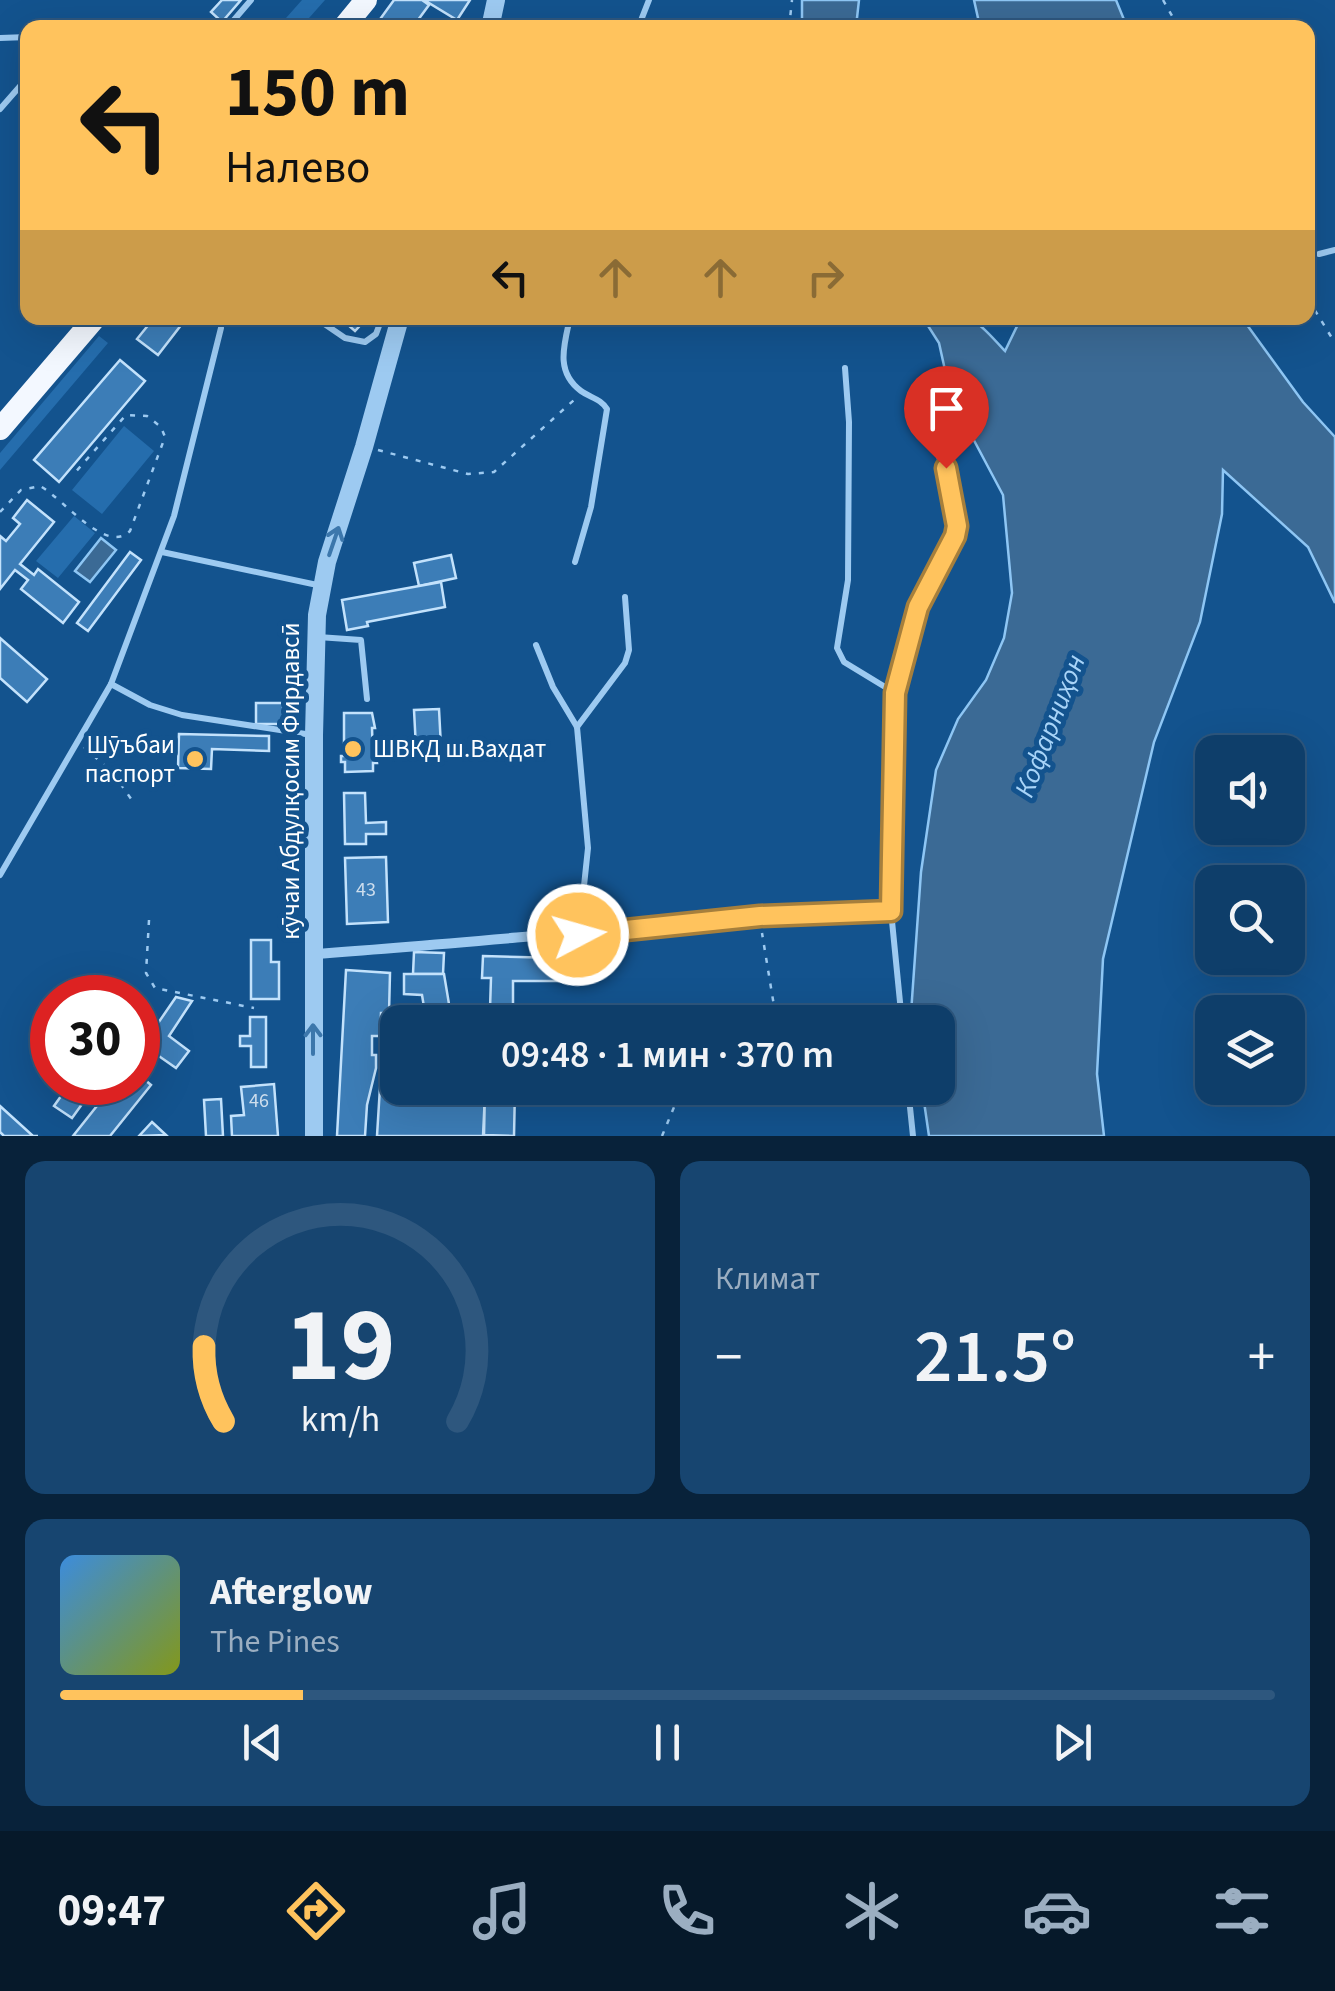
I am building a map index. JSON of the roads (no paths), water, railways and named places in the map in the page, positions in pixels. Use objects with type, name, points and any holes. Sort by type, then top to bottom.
[{"type":"highway","points":[[333,20],[350,0]]},
{"type":"highway","points":[[350,20],[366,0]]},
{"type":"highway","points":[[0,410],[74,325]]},
{"type":"highway","points":[[0,430],[90,325]]},
{"type":"street","name":"кӯчаи Абдулқосим Фирдавсӣ","points":[[314,1136],[316,637],[322,586],[398,325]]},
{"type":"street","points":[[895,693],[918,607],[951,546],[957,526],[928,398]]},
{"type":"street","points":[[315,954],[578,935],[760,916],[891,911]]},
{"type":"lane","points":[[235,20],[251,0]]},
{"type":"lane","points":[[0,108],[20,86]]},
{"type":"lane","points":[[1319,254],[1335,250]]},
{"type":"lane","points":[[326,325],[345,338],[365,342],[376,334],[379,325]]},
{"type":"lane","points":[[568,325],[562,355],[564,370],[570,381],[607,409],[591,507],[575,562]]},
{"type":"lane","points":[[0,874],[111,684],[162,552],[194,445],[222,328]]},
{"type":"lane","points":[[845,368],[849,422],[848,580],[837,648],[844,662],[895,693],[891,911],[900,1005]]},
{"type":"lane","points":[[162,552],[322,586]]},
{"type":"lane","points":[[576,726],[625,662],[629,650],[625,598]]},
{"type":"lane","points":[[316,637],[360,640],[367,700]]},
{"type":"lane","points":[[536,645],[553,687],[576,726],[588,848],[578,935]]},
{"type":"lane","points":[[111,684],[150,705],[182,715],[314,736]]},
{"type":"lane","points":[[910,1105],[913,1136]]},
{"type":"water","points":[[802,0],[859,0],[857,20],[802,20]]},
{"type":"water","points":[[974,0],[1116,0],[1124,20],[978,20]]},
{"type":"water","name":"Кофарниҳон","points":[[927,325],[978,325],[1005,351],[1018,325],[1247,325],[1303,402],[1335,437],[1335,603],[1308,547],[1223,470],[1222,514],[1200,622],[1154,742],[1103,959],[1097,1074],[1104,1136],[929,1136],[924,1105],[955,1105],[955,1005],[912,1005],[921,872],[936,770],[958,719],[986,680],[1004,638],[1012,593],[1003,495],[951,397],[939,343]]},
{"type":"water","points":[[101,538],[116,550],[90,582],[75,571]]},
{"type":"place","name":"ШВКД ш.Вахдат","points":[[353,749]]},
{"type":"place","name":"Шӯъбаи паспорт","points":[[195,759]]}]
